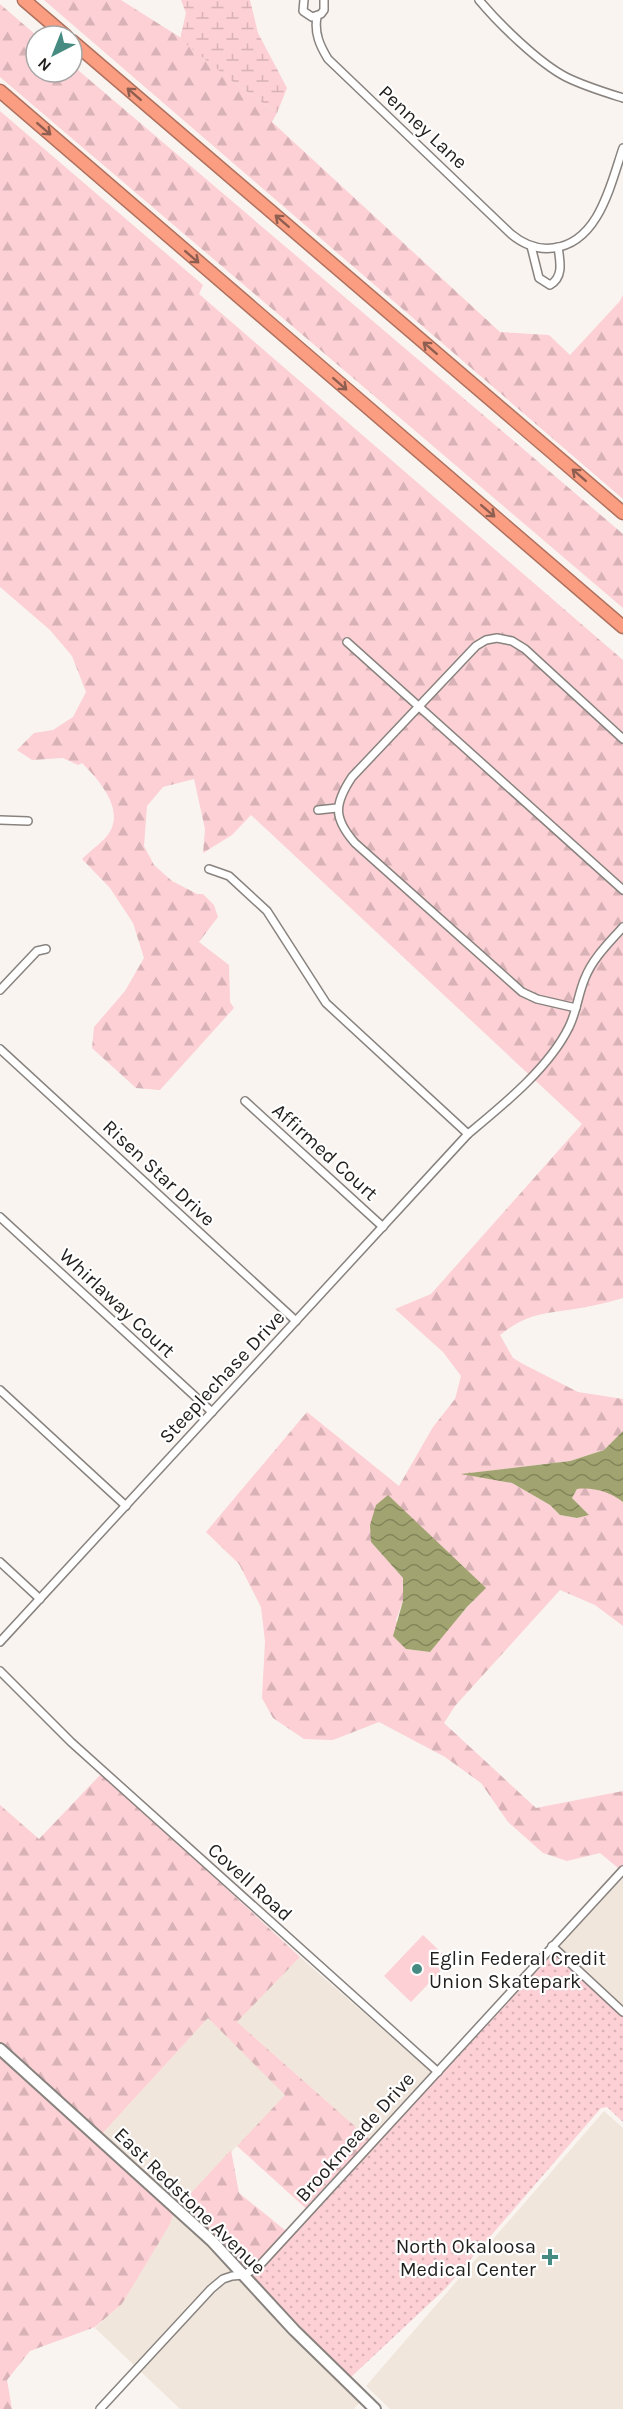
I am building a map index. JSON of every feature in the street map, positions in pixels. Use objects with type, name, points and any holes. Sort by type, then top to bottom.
[{"type":"highway","points":[[24,0],[52,24]]},
{"type":"highway","points":[[84,51],[623,513]]},
{"type":"highway","points":[[0,91],[623,627]]},
{"type":"street","name":"Penney Lane","points":[[304,0],[303,11],[312,17],[317,17],[316,29],[320,44],[328,59],[511,234],[531,246],[544,249],[558,248]]},
{"type":"street","points":[[317,17],[324,10],[324,0]]},
{"type":"street","points":[[479,0],[519,40],[551,67],[580,83],[623,98]]},
{"type":"street","points":[[531,246],[539,278],[550,285],[554,283],[560,273],[558,248],[579,238],[595,219],[623,148]]},
{"type":"street","points":[[576,1008],[537,999],[522,992],[355,843],[344,831],[337,808],[341,793],[352,777],[476,646],[486,640],[497,638],[512,641],[525,649],[623,739]]},
{"type":"street","points":[[347,642],[623,890]]},
{"type":"street","points":[[318,810],[337,808]]},
{"type":"street","points":[[0,820],[28,821]]},
{"type":"street","points":[[209,869],[229,876],[267,911],[326,1003],[468,1134]]},
{"type":"street","name":"Steeplechase Drive","points":[[0,1642],[468,1134],[508,1101],[548,1057],[568,1028],[584,979],[596,958],[623,927]]},
{"type":"street","points":[[0,990],[37,951],[46,949]]},
{"type":"street","name":"Risen Star Drive","points":[[0,1048],[296,1321]]},
{"type":"street","name":"Affirmed Court","points":[[245,1101],[383,1227]]},
{"type":"street","name":"Whirlaway Court","points":[[0,1217],[212,1412]]},
{"type":"street","points":[[0,1390],[126,1506]]},
{"type":"street","points":[[0,1562],[40,1599]]},
{"type":"street","name":"Covell Road","points":[[0,1671],[113,1780],[438,2072]]},
{"type":"street","name":"Brookmeade Drive","points":[[100,2409],[211,2289],[223,2279],[244,2276],[267,2258],[623,1870]]},
{"type":"street","points":[[552,1946],[623,2012]]},
{"type":"street","name":"East Redstone Avenue","points":[[0,2049],[212,2241],[294,2330],[375,2409]]},
{"type":"shaded area","points":[[623,1872],[623,2015],[554,1953]]},
{"type":"shaded area","points":[[300,1957],[437,2077],[375,2144],[237,2022]]},
{"type":"shaded area","points":[[208,2018],[286,2095],[180,2205],[102,2134]]},
{"type":"shaded area","name":"North Okaloosa Medical Center","points":[[604,2111],[623,2128],[623,2409],[390,2409],[366,2386]]},
{"type":"shaded area","points":[[174,2213],[360,2402],[354,2409],[180,2409],[95,2328],[122,2304],[169,2226]]},
{"type":"green space","points":[[44,0],[121,0],[178,36],[232,81],[277,113],[272,122],[500,332],[549,335],[570,355],[623,295],[623,499],[84,34],[84,24],[72,24]]},
{"type":"green space","points":[[181,0],[250,0],[258,33],[287,88],[277,113],[232,81],[180,39],[186,13]]},
{"type":"green space","points":[[0,4],[24,25],[24,84],[84,84],[84,75],[623,534],[623,608],[0,77]]},
{"type":"green space","points":[[0,111],[203,285],[199,294],[623,660],[623,1298],[533,1317],[500,1335],[513,1358],[523,1364],[578,1392],[623,1399],[623,1431],[604,1450],[570,1461],[464,1474],[512,1483],[550,1505],[560,1515],[577,1518],[588,1514],[572,1498],[577,1488],[602,1490],[623,1502],[623,1626],[595,1605],[560,1590],[455,1706],[444,1723],[536,1808],[623,1791],[623,1872],[600,1853],[567,1861],[543,1853],[508,1822],[481,1783],[445,1757],[379,1722],[333,1740],[304,1739],[273,1718],[262,1698],[265,1641],[261,1607],[239,1564],[206,1532],[307,1412],[399,1486],[433,1427],[455,1399],[461,1376],[443,1352],[395,1309],[431,1294],[582,1124],[251,815],[232,835],[203,853],[205,829],[194,779],[163,787],[147,806],[144,846],[154,865],[172,881],[197,894],[203,894],[214,905],[218,917],[199,942],[229,965],[230,1002],[234,1008],[160,1090],[136,1088],[92,1048],[94,1027],[125,991],[144,958],[133,923],[110,888],[82,859],[107,836],[112,826],[114,816],[112,806],[103,787],[82,763],[78,765],[63,758],[32,760],[17,750],[34,733],[53,730],[73,717],[86,692],[72,656],[50,630],[0,587]],"holes":[[[371,1542],[483,1590],[430,1652],[406,1649],[396,1620],[403,1601],[403,1578]]]},
{"type":"green space","points":[[102,1773],[300,1957],[237,2022],[375,2144],[311,2213],[237,2146],[285,2095],[208,2018],[102,2134],[0,2042],[0,1805],[39,1839]]},
{"type":"green space","name":"Eglin Federal Credit Union Skatepark","points":[[423,1935],[450,1961],[411,2002],[384,1976]]},
{"type":"green space","points":[[554,1953],[623,2015],[623,2122],[607,2107],[601,2108],[445,2289],[350,2378],[252,2277]]},
{"type":"green space","points":[[0,2056],[174,2213],[169,2226],[122,2304],[95,2327],[30,2351],[7,2380],[12,2409],[0,2409]]},
{"type":"green space","points":[[231,2150],[239,2193],[291,2235],[252,2277],[216,2237],[180,2205]]},
{"type":"water","points":[[623,1431],[623,1502],[601,1491],[577,1489],[572,1498],[589,1515],[577,1518],[560,1515],[550,1505],[512,1483],[461,1474],[570,1461],[604,1450]]},
{"type":"water","points":[[388,1495],[486,1588],[430,1652],[406,1649],[393,1636],[403,1601],[403,1578],[371,1542],[370,1525],[376,1505]]},
{"type":"place","name":"Eglin Federal Credit Union Skatepark","points":[[417,1969]]},
{"type":"place","name":"North Okaloosa Medical Center","points":[[550,2257]]}]
